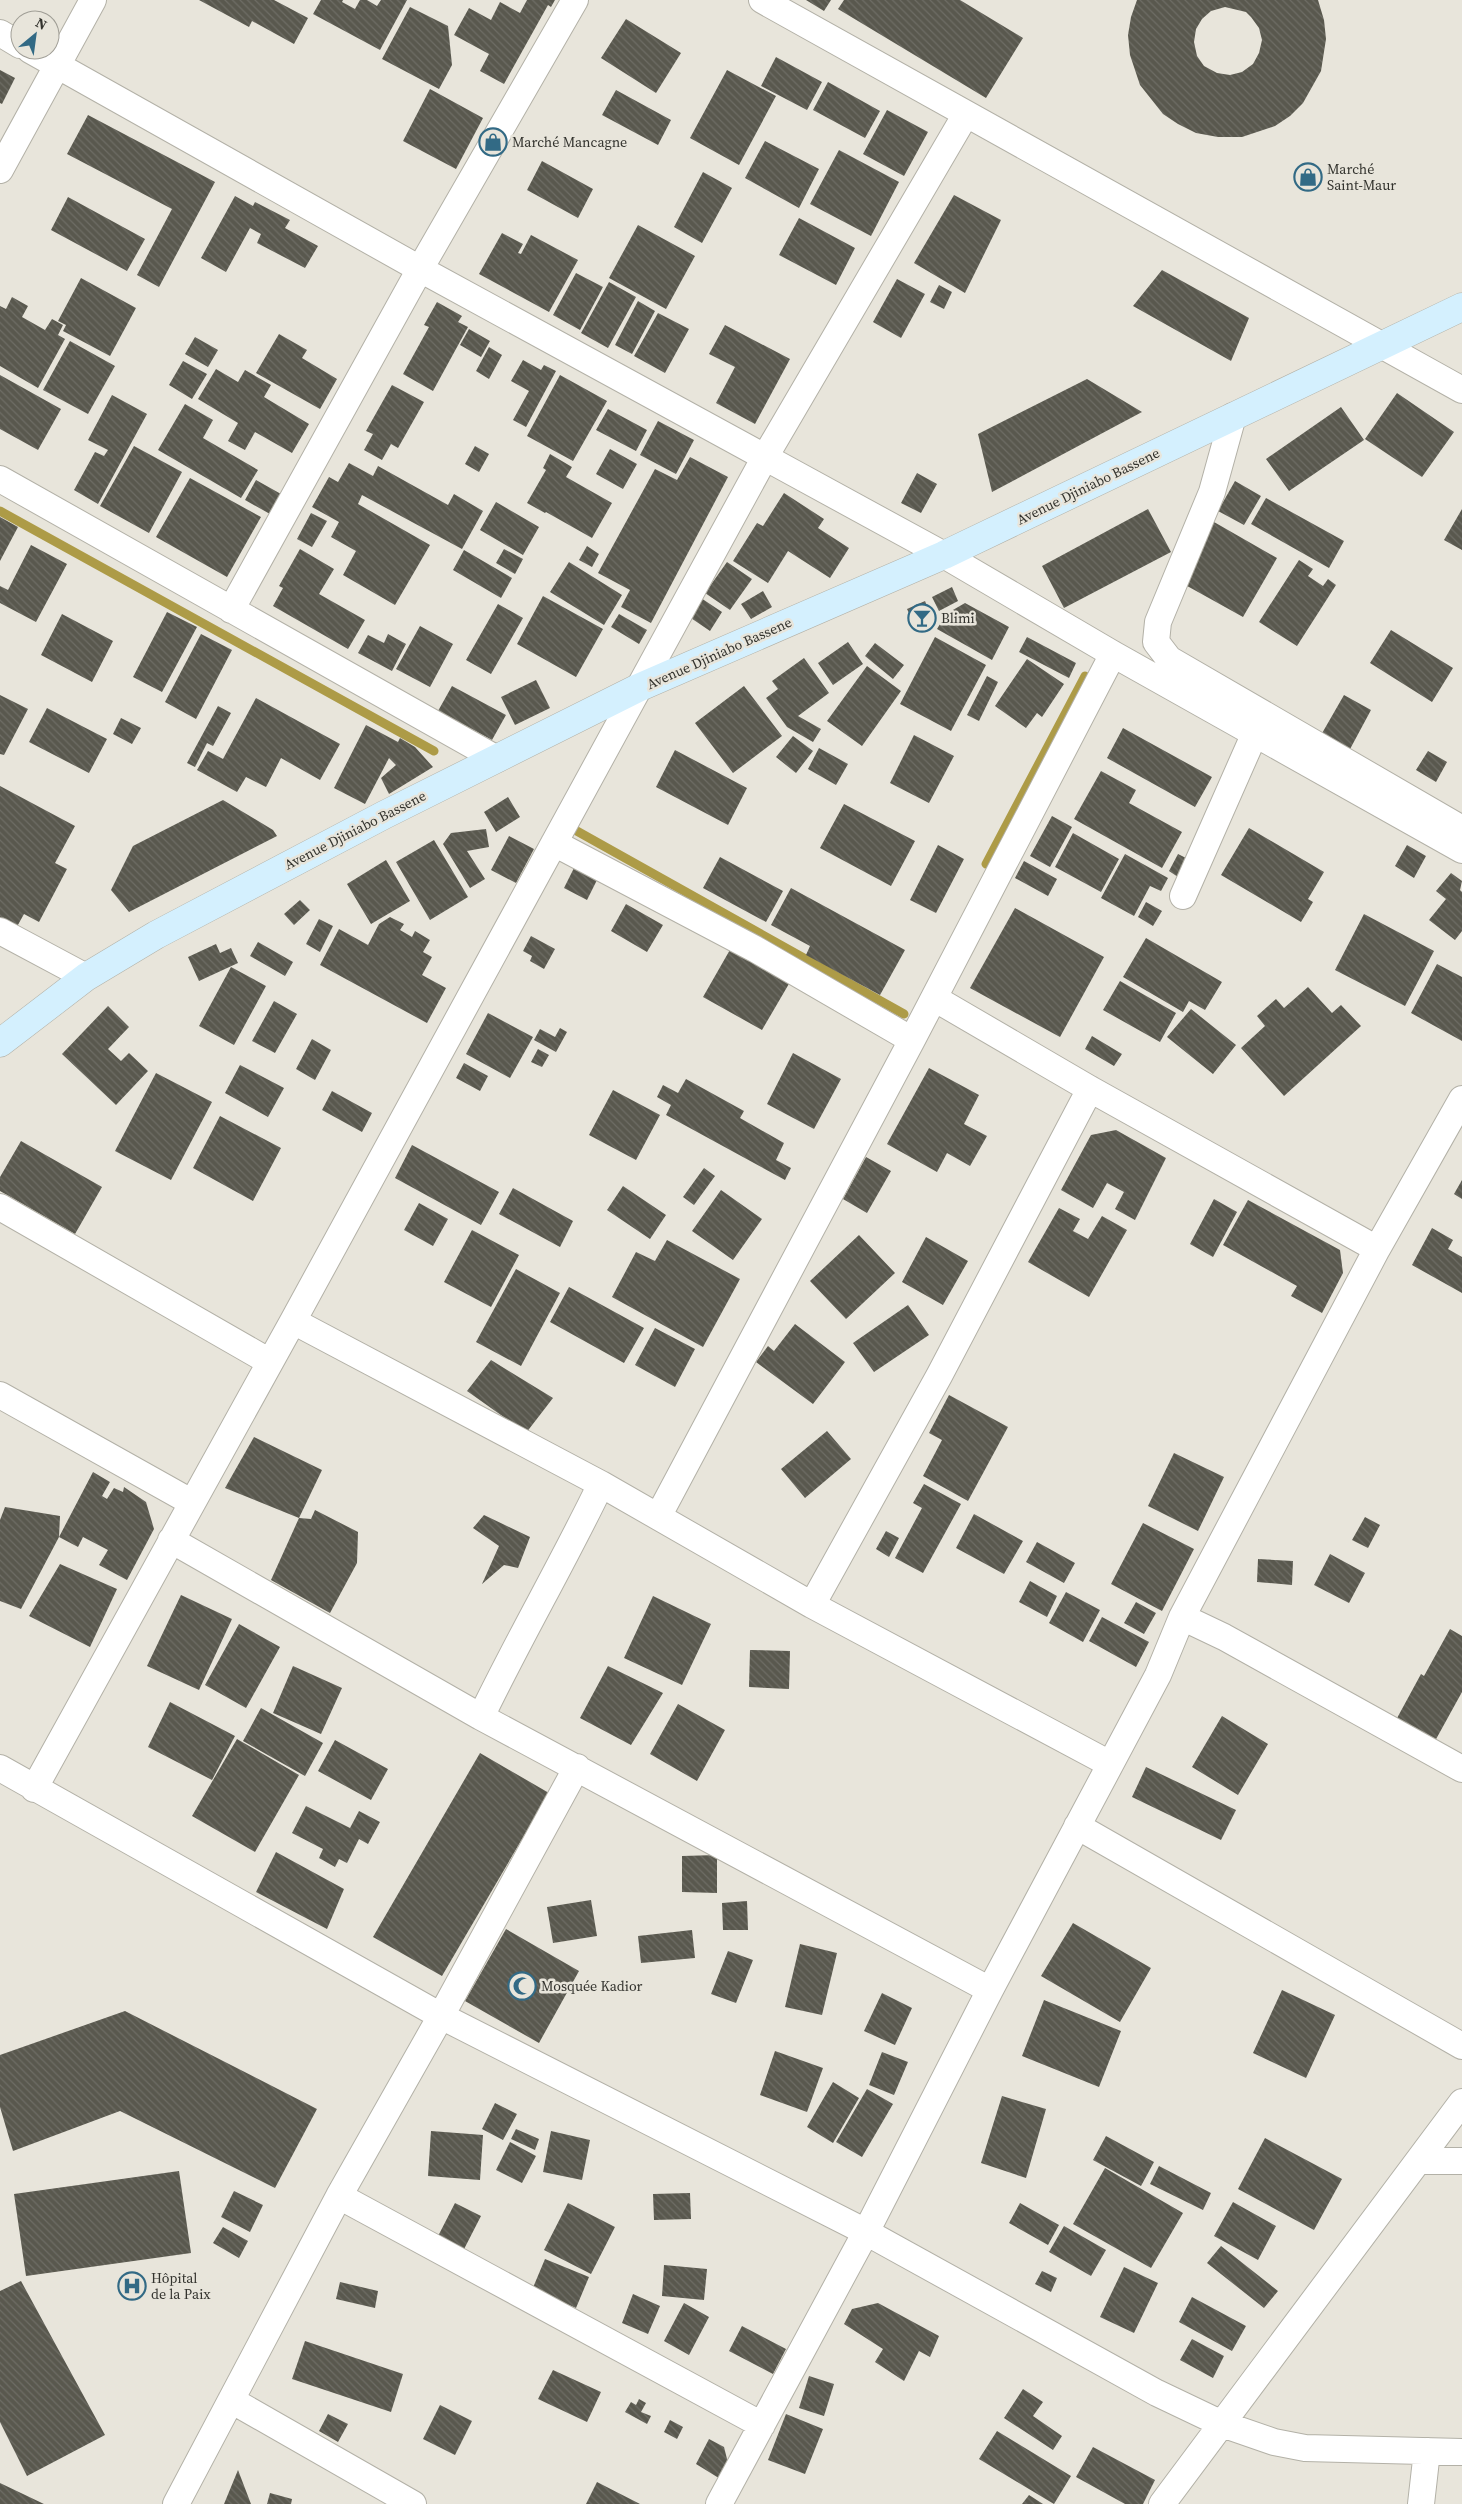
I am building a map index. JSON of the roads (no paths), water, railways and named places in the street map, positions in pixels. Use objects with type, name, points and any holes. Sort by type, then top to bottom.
[{"type":"main road","name":"Avenue Djiniabo Bassene","points":[[0,1043],[86,977],[156,935],[242,888],[638,688],[944,555],[1462,307]]},
{"type":"street","points":[[0,170],[93,0]]},
{"type":"street","points":[[232,610],[420,269],[575,0]]},
{"type":"street","points":[[762,0],[1462,390]]},
{"type":"street","points":[[47,60],[420,269],[944,555],[1113,654],[1462,850]]},
{"type":"street","points":[[34,1788],[293,1321],[765,457],[966,114]]},
{"type":"street","points":[[1233,416],[1212,492],[1158,622],[1156,642],[1169,659],[1462,829]]},
{"type":"street","points":[[0,479],[497,759]]},
{"type":"street","points":[[659,1516],[912,1040],[1113,654]]},
{"type":"street","points":[[1183,896],[1255,733]]},
{"type":"street","points":[[554,843],[754,949],[912,1040]]},
{"type":"street","points":[[0,931],[86,977]]},
{"type":"street","points":[[934,998],[1090,1089],[1377,1249]]},
{"type":"street","points":[[812,1604],[939,1376],[1090,1089]]},
{"type":"street","points":[[719,2504],[866,2232],[990,1990],[1158,1675],[1182,1617],[1377,1249],[1462,1099]]},
{"type":"street","points":[[0,1207],[270,1362]]},
{"type":"street","points":[[293,1321],[601,1484],[812,1604],[1110,1764]]},
{"type":"street","points":[[0,1395],[191,1502]]},
{"type":"street","points":[[482,1716],[513,1651],[572,1544],[601,1484]]},
{"type":"street","points":[[171,1540],[482,1716],[990,1990]]},
{"type":"street","points":[[1182,1617],[1224,1637],[1462,1769]]},
{"type":"street","points":[[0,1768],[441,2016],[866,2232],[1156,2393],[1222,2424],[1274,2442],[1305,2448],[1462,2452]]},
{"type":"street","points":[[176,2504],[339,2196],[441,2016],[577,1768]]},
{"type":"street","points":[[1077,1826],[1462,2046]]},
{"type":"street","points":[[1162,2504],[1462,2102]]},
{"type":"street","points":[[1419,2161],[1462,2161]]},
{"type":"street","points":[[339,2196],[762,2424]]},
{"type":"street","points":[[231,2400],[413,2504]]},
{"type":"street","points":[[1421,2504],[1427,2451]]},
{"type":"waterway","points":[[0,511],[434,751]]},
{"type":"waterway","points":[[986,864],[1085,676]]},
{"type":"waterway","points":[[575,830],[904,1014]]},
{"type":"place","name":"Marché Mancagne","points":[[493,142]]},
{"type":"place","name":"Marché Saint-Maur","points":[[1308,177]]},
{"type":"place","name":"Blimi","points":[[922,618]]},
{"type":"place","name":"Mosquée Kadior","points":[[522,1986]]},
{"type":"place","name":"Hôpital de la Paix","points":[[132,2286]]}]
